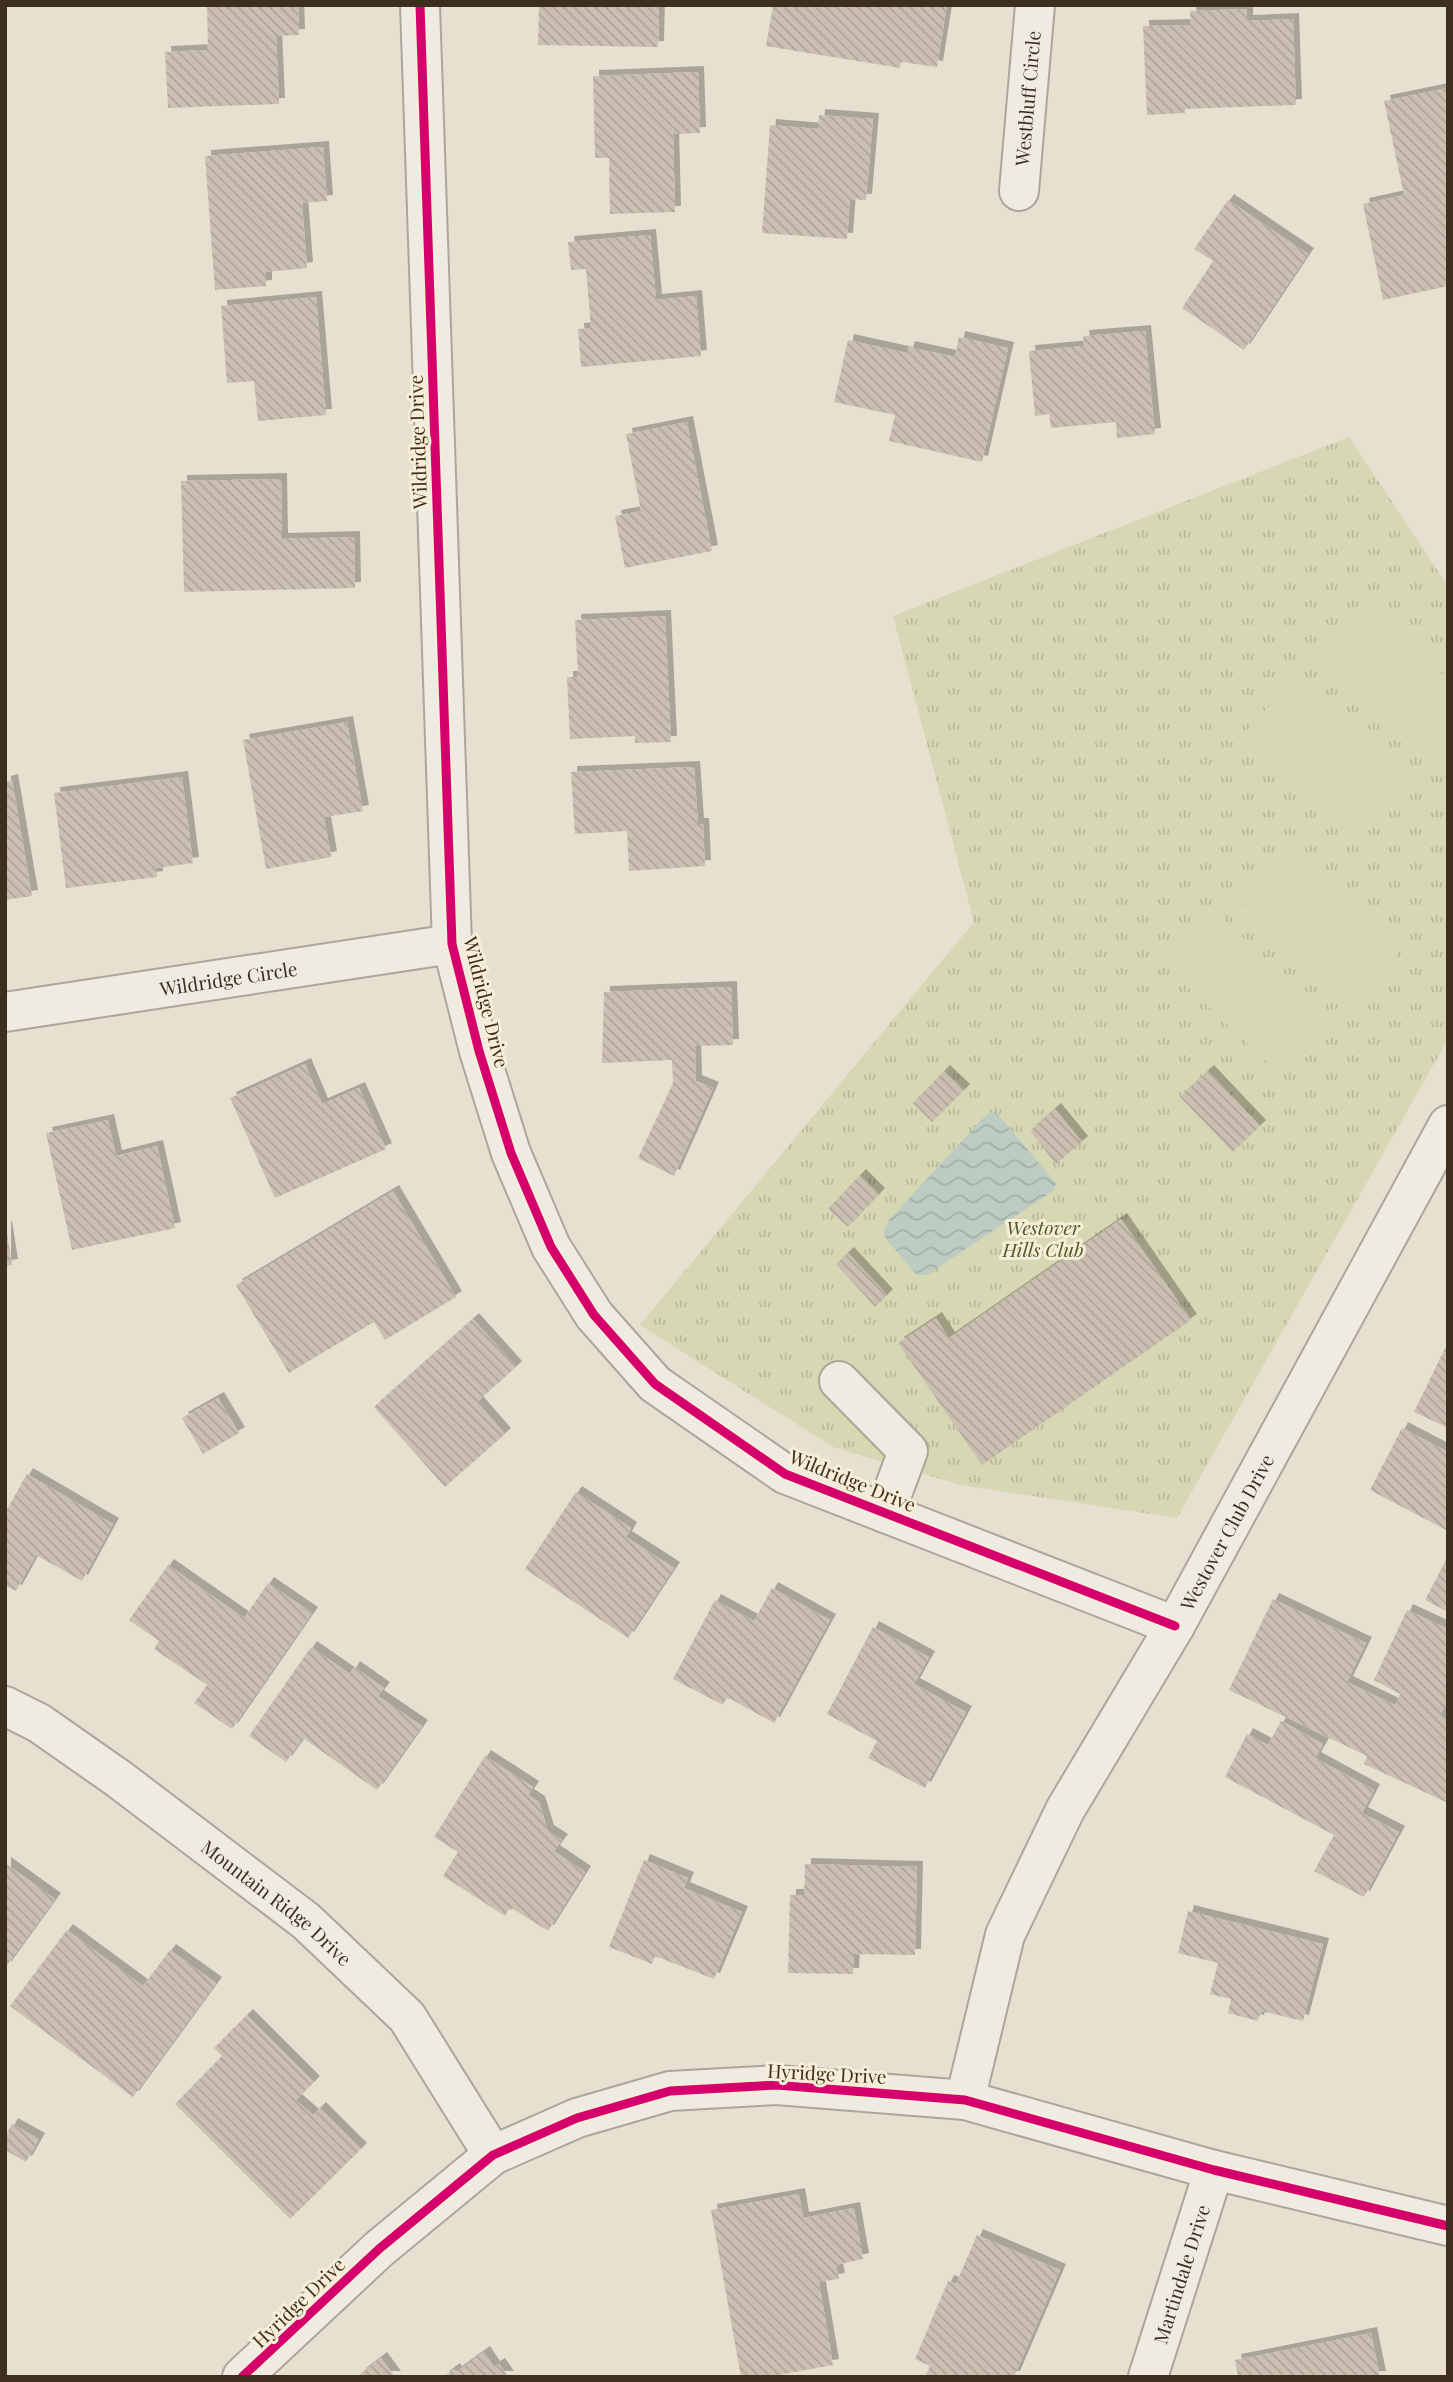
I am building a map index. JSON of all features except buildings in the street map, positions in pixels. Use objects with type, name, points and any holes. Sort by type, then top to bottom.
[{"type":"street","name":"Wildridge Drive","points":[[419,5],[452,944],[479,1051],[511,1153],[551,1247],[594,1315],[655,1384],[785,1474],[1175,1626]]},
{"type":"street","name":"Westbluff Circle","points":[[1019,191],[1034,5]]},
{"type":"street","name":"Wildridge Circle","points":[[5,1012],[452,944]]},
{"type":"street","name":"Westover Club Drive","points":[[965,2100],[1005,1935],[1065,1810],[1175,1626],[1448,1125]]},
{"type":"street","points":[[839,1381],[908,1451],[885,1513]]},
{"type":"street","name":"Mountain Ridge Drive","points":[[5,1706],[39,1723],[119,1779],[306,1922],[407,2017],[493,2155]]},
{"type":"street","name":"Hyridge Drive","points":[[242,2377],[379,2249],[493,2155],[577,2118],[670,2091],[777,2085],[965,2100],[1214,2170],[1448,2226]]},
{"type":"street","name":"Martindale Drive","points":[[1148,2377],[1214,2170]]},
{"type":"green space","name":"Westover Hills Club","points":[[1349,437],[1448,586],[1448,1039],[1177,1518],[961,1485],[833,1447],[640,1325],[974,922],[893,616]]},
{"type":"green space","points":[[1366,603],[1448,680],[1448,744],[1428,765],[1314,658]]},
{"type":"green space","points":[[1297,676],[1412,784],[1361,838],[1246,731]]},
{"type":"green space","points":[[1287,844],[1399,953],[1349,1005],[1236,896]]},
{"type":"green space","points":[[1217,913],[1332,1023],[1281,1076],[1166,966]]},
{"type":"water","points":[[996,1112],[1056,1183],[1053,1191],[927,1275],[917,1275],[886,1239],[884,1232],[888,1221],[987,1114]]},
{"type":"cycle path","points":[[420,5],[452,944],[479,1051],[511,1153],[551,1247],[594,1315],[655,1384],[785,1474],[1175,1626]]},
{"type":"cycle path","points":[[242,2377],[379,2249],[493,2155],[577,2118],[670,2091],[777,2085],[965,2100],[1214,2170],[1448,2226]]}]
